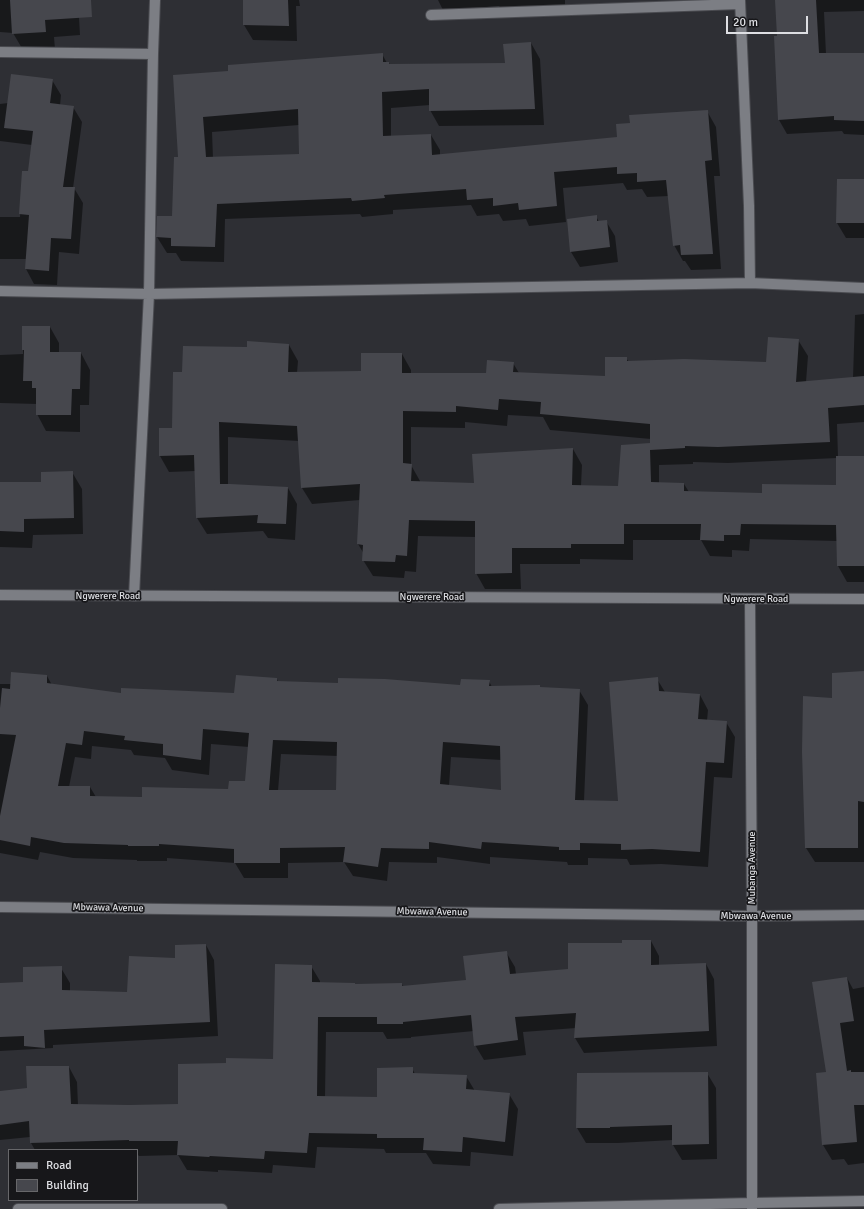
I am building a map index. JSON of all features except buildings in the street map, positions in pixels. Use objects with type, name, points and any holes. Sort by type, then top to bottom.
[{"type":"street","points":[[134,596],[149,294],[155,0]]},
{"type":"street","points":[[431,16],[740,2],[749,206],[750,283]]},
{"type":"street","points":[[0,52],[153,54]]},
{"type":"street","points":[[0,291],[149,294],[750,283],[864,288]]},
{"type":"street","name":"Ngwerere Road","points":[[0,596],[864,599]]},
{"type":"street","name":"Mubanga Avenue","points":[[750,599],[752,1206]]},
{"type":"street","name":"Mbwawa Avenue","points":[[0,906],[752,916],[864,916]]},
{"type":"street","points":[[499,1209],[752,1206],[864,1201]]},
{"type":"street","points":[[18,1209],[222,1209]]}]
